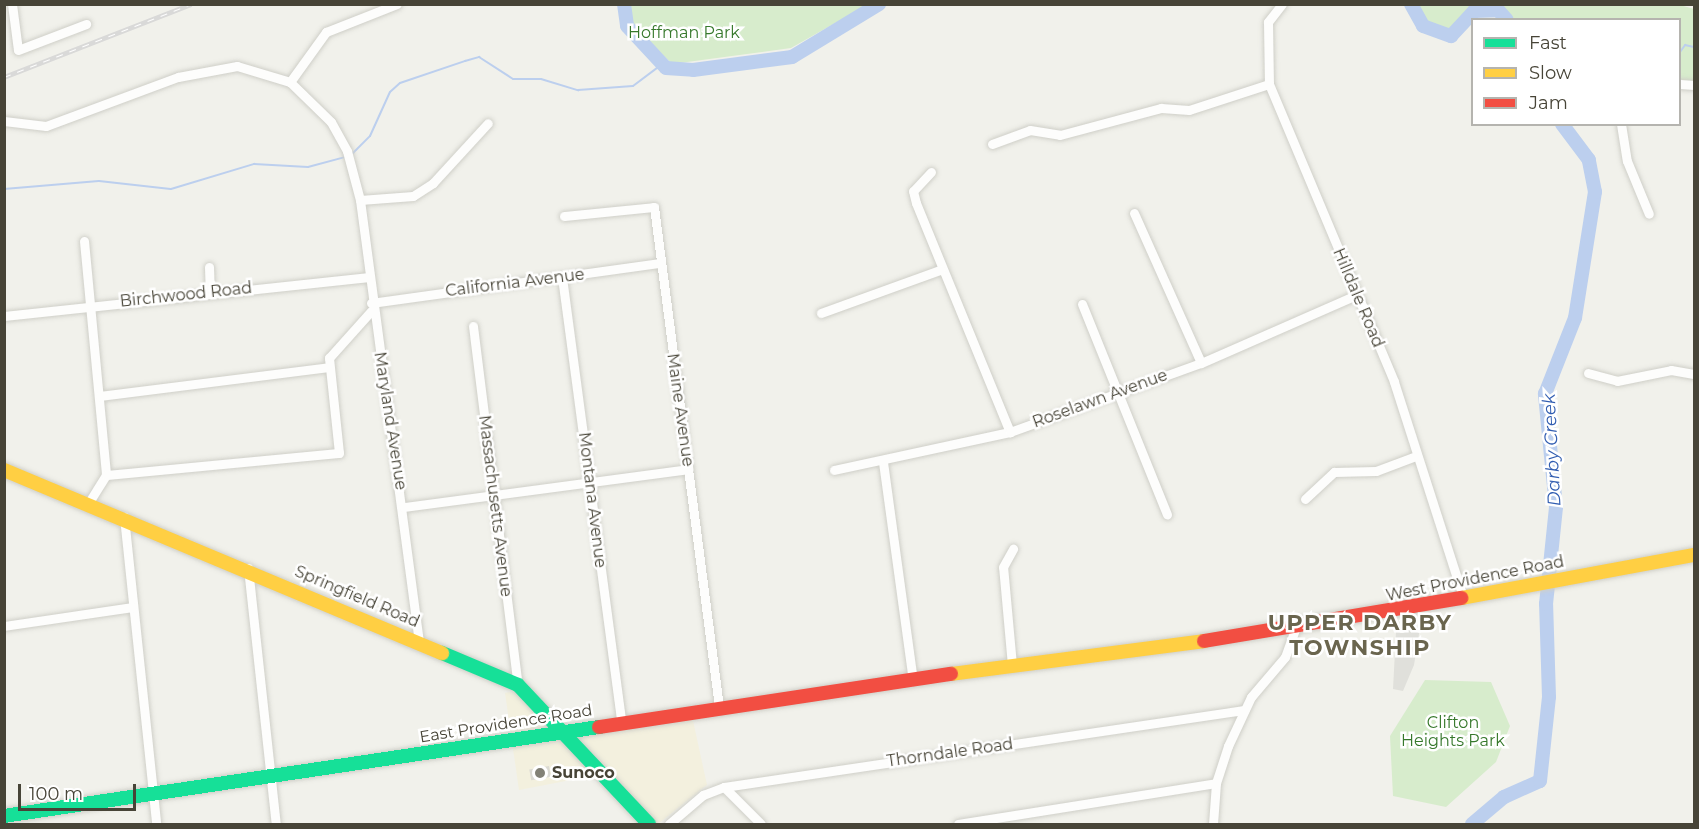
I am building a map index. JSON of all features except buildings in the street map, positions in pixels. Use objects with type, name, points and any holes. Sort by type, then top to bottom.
[{"type":"street","points":[[12,4],[18,50],[86,24]]},
{"type":"street","points":[[4,121],[46,126],[209,70],[237,66],[290,82],[326,32],[397,4]]},
{"type":"street","name":"Hilldale Road","points":[[1282,4],[1268,22],[1269,84],[1394,382],[1462,597]]},
{"type":"street","name":"Maryland Avenue","points":[[290,82],[331,122],[347,152],[360,200],[371,307],[404,507],[418,642]]},
{"type":"street","points":[[992,144],[1030,130],[1060,135],[1161,108],[1188,110],[1269,84]]},
{"type":"street","points":[[360,200],[413,196],[433,183],[489,123]]},
{"type":"street","points":[[1621,126],[1627,161],[1649,214]]},
{"type":"street","points":[[931,172],[913,191],[940,270],[956,297],[1010,432]]},
{"type":"street","name":"Maine Avenue","points":[[564,216],[652,203],[719,707]]},
{"type":"street","points":[[1134,213],[1201,363]]},
{"type":"street","points":[[84,241],[88,305],[100,396],[106,474],[90,502]]},
{"type":"street","name":"California Avenue","points":[[371,307],[660,263]]},
{"type":"street","points":[[209,267],[210,293]]},
{"type":"street","points":[[821,313],[940,270]]},
{"type":"street","name":"Birchwood Road","points":[[4,316],[88,305],[367,277]]},
{"type":"street","name":"Montana Avenue","points":[[562,277],[621,722]]},
{"type":"street","name":"Roselawn Avenue","points":[[834,470],[883,462],[1010,432],[1201,363],[1356,295]]},
{"type":"street","points":[[1082,304],[1167,514]]},
{"type":"street","points":[[106,474],[339,453],[328,367],[334,348],[371,307]]},
{"type":"street","name":"Massachusetts Avenue","points":[[473,326],[492,496],[518,685]]},
{"type":"street","points":[[100,396],[328,367]]},
{"type":"street","points":[[1587,373],[1617,381],[1671,370],[1695,374]]},
{"type":"street","points":[[1305,499],[1334,472],[1376,471],[1416,456]]},
{"type":"street","points":[[883,462],[913,681]]},
{"type":"street","points":[[404,507],[688,469]]},
{"type":"street","name":"Springfield Road","points":[[4,470],[90,502],[248,568],[518,685],[641,822]]},
{"type":"street","points":[[124,517],[156,825]]},
{"type":"street","points":[[1012,664],[1003,567],[1013,549]]},
{"type":"street","name":"West Providence Road","points":[[1012,664],[1295,629],[1695,555]]},
{"type":"street","points":[[248,568],[276,825]]},
{"type":"street","points":[[4,626],[132,607]]},
{"type":"street","points":[[1213,825],[1216,783],[1244,710],[1285,657],[1295,629]]},
{"type":"street","name":"East Providence Road","points":[[4,816],[561,733],[719,707],[913,681],[1012,664]]},
{"type":"street","name":"Thorndale Road","points":[[669,825],[703,795],[724,787],[1244,710]]},
{"type":"street","points":[[958,825],[1216,783]]},
{"type":"street","points":[[724,787],[761,825]]},
{"type":"shaded area","points":[[1411,624],[1420,628],[1414,665],[1403,691],[1393,689],[1396,632],[1404,633]]},
{"type":"shaded area","points":[[516,691],[545,727],[577,736],[692,716],[707,785],[658,824],[607,773],[519,790],[505,693]]},
{"type":"green space","name":"Hoffman Park","points":[[629,4],[867,5],[791,48],[672,64],[631,22]]},
{"type":"green space","points":[[1411,5],[1680,5],[1694,9],[1694,85],[1681,79],[1681,18],[1505,18],[1498,10],[1474,11],[1451,36],[1423,26]]},
{"type":"green space","name":"Clifton Heights Park","points":[[1425,680],[1491,682],[1510,726],[1496,762],[1446,807],[1393,796],[1390,736]]},
{"type":"waterway","name":"Darby Creek","points":[[624,4],[627,26],[666,68],[693,70],[792,57],[879,4]]},
{"type":"waterway","name":"Darby Creek","points":[[1411,4],[1423,26],[1451,36],[1474,11],[1498,10],[1505,18]]},
{"type":"waterway","points":[[1681,51],[1685,45],[1694,47]]},
{"type":"waterway","points":[[351,155],[370,136],[390,92],[400,83],[465,61],[479,57],[513,79],[541,79],[578,90],[633,86],[662,64]]},
{"type":"waterway","name":"Darby Creek","points":[[1472,824],[1504,797],[1540,781],[1549,697],[1546,604],[1556,507],[1545,394],[1575,318],[1595,192],[1589,160],[1564,126]]},
{"type":"waterway","points":[[4,189],[99,181],[171,189],[254,164],[308,167],[346,157]]},
{"type":"railway","points":[[4,77],[191,4]]},
{"type":"traffic: fast","points":[[442,653],[518,685],[649,824]]},
{"type":"traffic: fast","points":[[4,816],[599,727]]},
{"type":"traffic: slow","points":[[4,470],[442,653]]},
{"type":"traffic: slow","points":[[1461,598],[1694,555]]},
{"type":"traffic: slow","points":[[951,674],[1204,641]]},
{"type":"traffic: jam","points":[[1204,641],[1461,598]]},
{"type":"traffic: jam","points":[[599,727],[951,674]]},
{"type":"place","name":"Sunoco","points":[[540,773]]},
{"type":"district","name":"UPPER DARBY TOWNSHIP","points":[[1360,634]]}]
